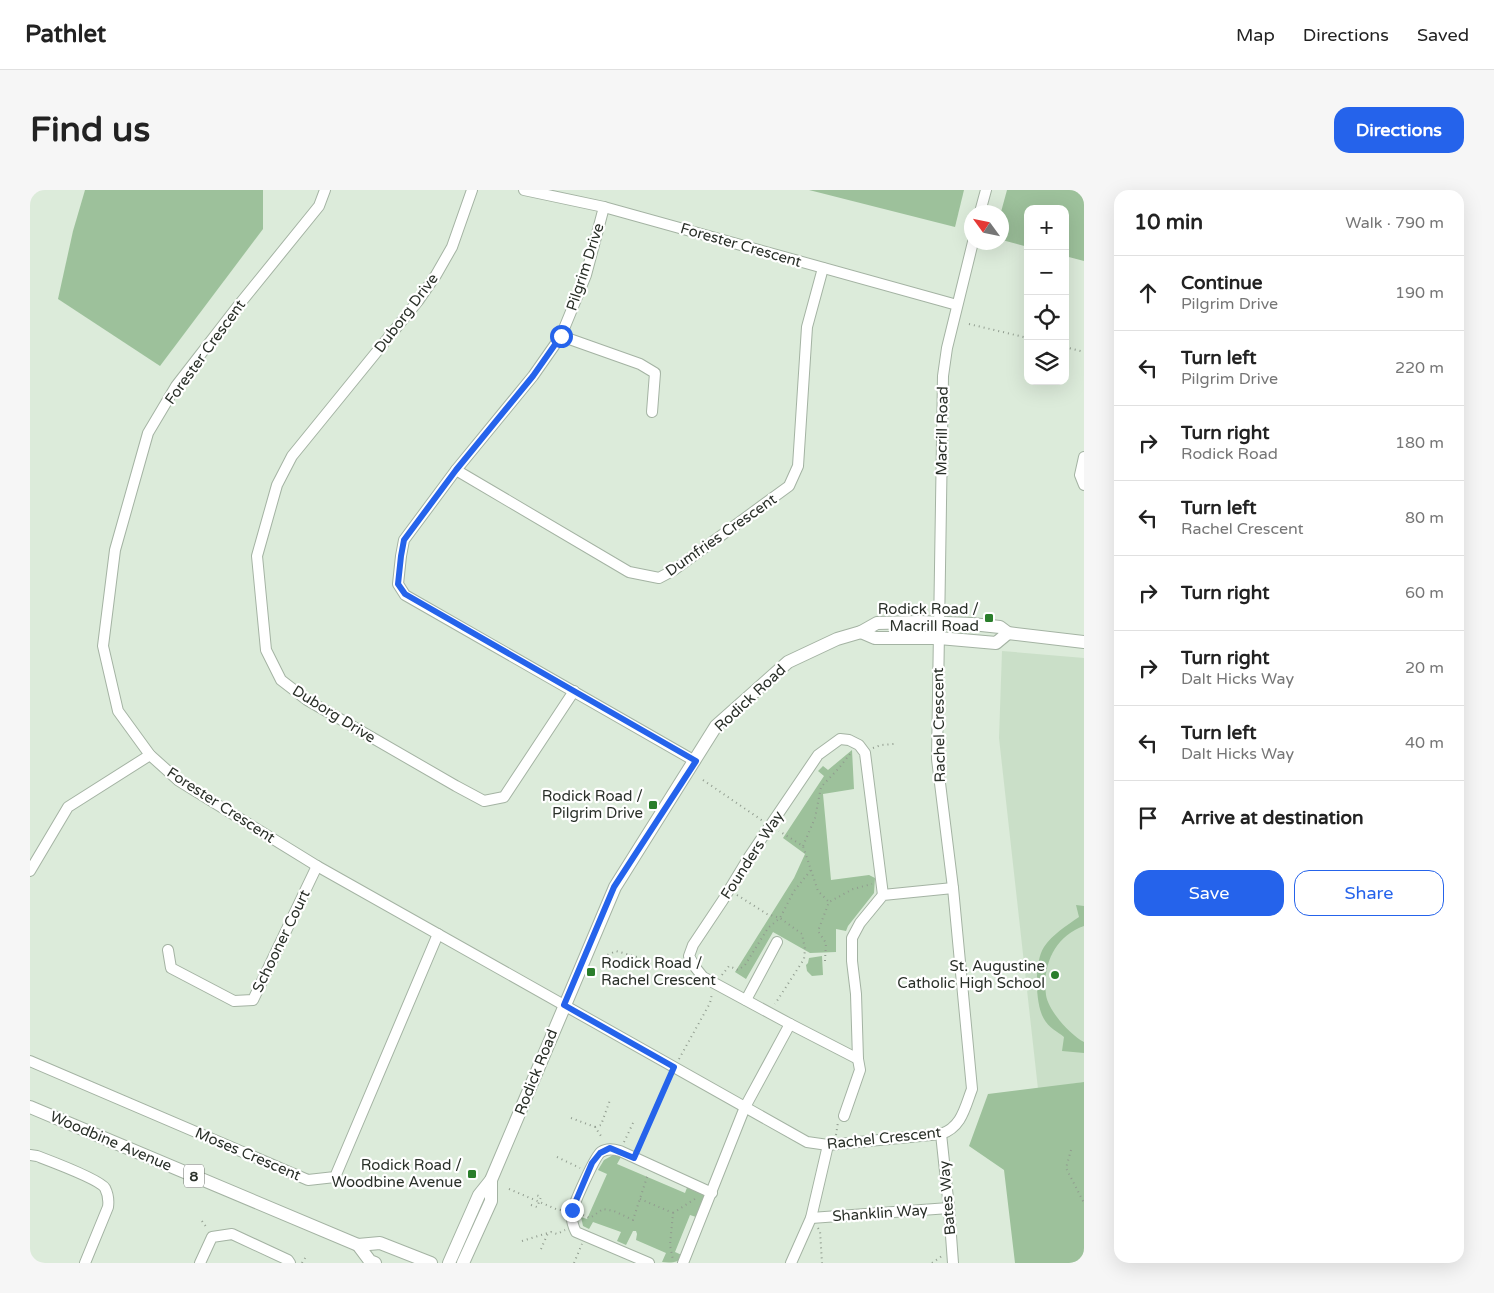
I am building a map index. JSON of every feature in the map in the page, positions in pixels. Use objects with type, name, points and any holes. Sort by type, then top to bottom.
[{"type":"main road","name":"Rodick Road","points":[[449,1263],[479,1195],[491,1180],[614,887],[696,761],[716,726],[788,662],[837,639],[861,632],[877,623],[972,624],[1000,627],[1008,633],[1084,642]]},
{"type":"main road","name":"Rodick Road","points":[[861,632],[875,638],[939,638],[996,642],[1008,633]]},
{"type":"main road","name":"Woodbine Avenue","points":[[30,1107],[358,1245],[380,1243],[431,1263]]},
{"type":"main road","name":"Rodick Road","points":[[463,1263],[490,1201],[491,1180]]},
{"type":"main road","name":"Woodbine Avenue","points":[[358,1245],[370,1261],[375,1263]]},
{"type":"street","name":"Forester Crescent","points":[[325,190],[319,206],[176,386],[148,433],[115,550],[102,646],[118,711],[150,755],[179,781],[317,866],[564,1005]]},
{"type":"street","name":"Duborg Drive","points":[[472,190],[452,247],[436,275],[418,301],[292,456],[277,485],[257,556],[266,650],[281,680],[306,700],[484,801],[504,797],[574,691]]},
{"type":"street","name":"Forester Crescent","points":[[524,190],[604,207],[957,305]]},
{"type":"street","points":[[982,205],[986,190]]},
{"type":"street","name":"Pilgrim Drive","points":[[604,207],[586,276],[561,336],[533,376],[456,470],[404,540],[398,584],[405,594],[696,761]]},
{"type":"street","name":"Macrill Road","points":[[939,638],[943,376],[947,348],[971,250]]},
{"type":"street","name":"Dumfries Crescent","points":[[456,470],[629,572],[660,578],[682,565],[789,486],[798,466],[807,327],[824,268]]},
{"type":"street","points":[[561,336],[640,364],[655,373],[652,412]]},
{"type":"street","points":[[1084,457],[1080,475],[1084,486]]},
{"type":"street","name":"Rachel Crescent","points":[[564,1005],[807,1142],[831,1145],[941,1134],[949,1131],[960,1120],[972,1089],[953,888],[937,759],[939,638]]},
{"type":"street","name":"Founders Way","points":[[691,961],[689,956],[693,945],[749,857],[818,755],[840,739],[849,740],[859,745],[864,752]]},
{"type":"street","points":[[844,1116],[860,1070],[852,938],[883,890],[867,761],[864,752]]},
{"type":"street","points":[[30,871],[68,807],[150,755]]},
{"type":"street","name":"Schooner Court","points":[[168,950],[171,968],[234,1001],[253,1000],[317,866]]},
{"type":"street","points":[[883,890],[953,888]]},
{"type":"street","name":"Moses Crescent","points":[[30,1061],[308,1180],[335,1177],[438,934]]},
{"type":"street","points":[[746,1000],[777,942]]},
{"type":"street","points":[[691,961],[704,977],[858,1059]]},
{"type":"street","points":[[683,1263],[745,1107],[790,1024]]},
{"type":"street","name":"Bates Way","points":[[941,1134],[953,1263]]},
{"type":"street","points":[[791,1263],[811,1218],[831,1145]]},
{"type":"street","points":[[649,1263],[576,1232],[573,1226],[572,1210],[592,1163],[600,1153],[615,1150],[710,1192]]},
{"type":"street","points":[[30,1155],[37,1156],[95,1181],[104,1187],[109,1200],[108,1207],[84,1263]]},
{"type":"street","name":"Shanklin Way","points":[[811,1218],[949,1208]]},
{"type":"street","points":[[200,1263],[212,1237],[232,1234],[288,1260],[290,1263]]},
{"type":"path","points":[[969,324],[1024,337]]},
{"type":"path","points":[[1069,348],[1084,352]]},
{"type":"path","points":[[803,846],[815,818],[821,787],[850,754],[864,752],[881,745],[894,744]]},
{"type":"path","points":[[811,870],[818,891],[829,902]]},
{"type":"path","points":[[825,961],[826,943],[818,931],[829,902],[853,889],[870,884],[883,890]]},
{"type":"path","points":[[634,1158],[674,1067],[710,1004],[716,983],[729,966],[738,970],[745,965],[768,928],[780,918]]},
{"type":"path","points":[[603,957],[616,951],[658,963],[691,961]]},
{"type":"path","points":[[595,1127],[601,1125],[610,1100]]},
{"type":"path","points":[[831,1145],[838,1120],[844,1116]]},
{"type":"path","points":[[571,1118],[595,1127],[615,1150],[634,1122]]},
{"type":"path","points":[[1071,1150],[1066,1168],[1084,1203]]},
{"type":"path","points":[[557,1157],[589,1172]]},
{"type":"path","points":[[509,1189],[556,1209],[572,1210],[590,1218],[603,1209],[633,1220],[652,1166]]},
{"type":"path","points":[[673,1213],[710,1192]]},
{"type":"path","points":[[531,1205],[537,1208],[539,1202],[540,1197],[534,1194]]},
{"type":"path","points":[[640,1199],[673,1213]]},
{"type":"path","points":[[673,1213],[670,1245],[674,1263]]},
{"type":"path","points":[[811,1218],[820,1231],[822,1263]]},
{"type":"path","points":[[522,1241],[551,1232],[557,1234],[573,1226]]},
{"type":"path","points":[[541,1249],[548,1233]]},
{"type":"path","points":[[574,1263],[585,1236]]},
{"type":"path","points":[[302,1263],[307,1255]]},
{"type":"shaded area","name":"St. Augustine Catholic High School","points":[[1002,651],[1084,658],[1084,1082],[1038,1089],[999,738]]},
{"type":"green space","points":[[85,190],[263,190],[263,229],[160,366],[58,299],[73,231]]},
{"type":"green space","points":[[809,190],[964,190],[955,227]]},
{"type":"green space","points":[[1007,190],[1084,190],[1084,261],[1069,257],[1069,205],[1024,205],[1024,246],[1009,242],[1009,205],[1003,205]]},
{"type":"green space","points":[[852,750],[854,789],[823,794],[831,880],[869,875],[875,878],[874,893],[846,931],[836,929],[836,952],[810,953],[773,932],[746,979],[735,972],[794,878],[805,854],[783,838],[824,776],[818,771],[823,766],[828,770]]},
{"type":"green space","points":[[1076,905],[1084,906],[1084,926],[1065,937],[1058,944],[1049,963],[1045,984],[1046,995],[1051,1008],[1066,1028],[1084,1042],[1084,1053],[1062,1051],[1064,1037],[1044,1019],[1037,994],[1037,972],[1044,947],[1051,938],[1079,917]]},
{"type":"green space","points":[[822,956],[823,975],[812,976],[807,971],[806,965],[809,958]]},
{"type":"green space","points":[[1084,1082],[1084,1263],[1015,1263],[1004,1170],[969,1146],[988,1094]]},
{"type":"green space","points":[[613,1155],[621,1157],[617,1164],[685,1193],[688,1185],[707,1195],[699,1218],[690,1215],[675,1252],[684,1256],[679,1260],[662,1262],[666,1253],[636,1240],[636,1231],[633,1231],[626,1245],[617,1241],[621,1232],[593,1222],[589,1229],[583,1226],[581,1217],[587,1219],[607,1174],[598,1170],[604,1160]]},
{"type":"place","name":"Rodick Road / Macrill Road","points":[[989,618]]},
{"type":"place","name":"Rodick Road / Pilgrim Drive","points":[[653,805]]},
{"type":"place","name":"Rodick Road / Rachel Crescent","points":[[591,972]]},
{"type":"place","name":"St. Augustine Catholic High School","points":[[1055,975]]},
{"type":"place","name":"Rodick Road / Woodbine Avenue","points":[[472,1174]]},
{"type":"route","points":[[561,336],[533,376],[456,470],[404,540],[398,584],[405,594],[696,761],[614,887],[564,1005],[674,1067],[634,1158],[610,1148],[600,1153],[592,1163],[572,1210]]}]
